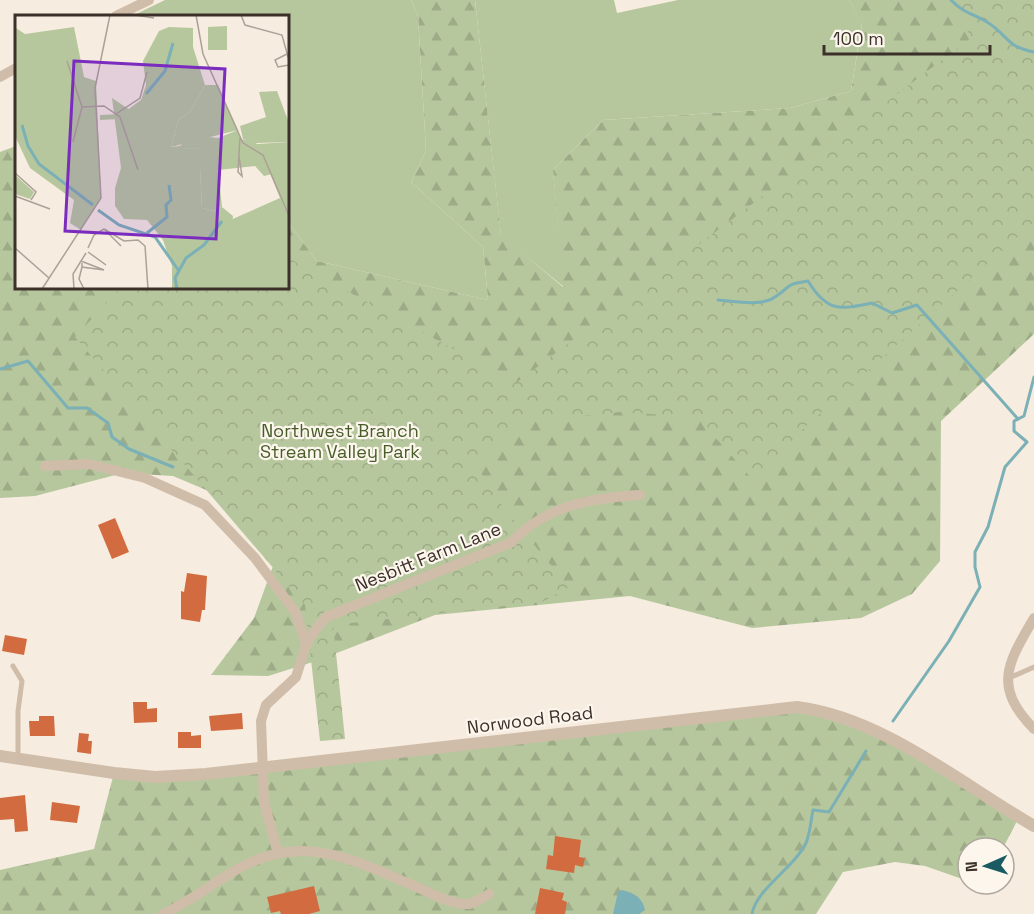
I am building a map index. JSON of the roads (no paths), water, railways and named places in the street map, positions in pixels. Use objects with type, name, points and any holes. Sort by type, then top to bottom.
[{"type":"street","points":[[118,15],[149,0]]},
{"type":"street","points":[[0,77],[15,69]]},
{"type":"street","points":[[45,466],[89,464],[145,478],[205,505],[255,558],[292,607],[306,645]]},
{"type":"street","name":"Nesbitt Farm Lane","points":[[278,854],[264,802],[261,721],[266,705],[296,677],[306,645],[326,617],[512,542],[524,530],[569,505],[606,497],[640,495]]},
{"type":"street","points":[[1034,618],[1010,659],[1008,678],[1010,696],[1034,729]]},
{"type":"street","name":"Norwood Road","points":[[0,756],[155,777],[261,768],[797,707],[822,710],[853,719],[883,734],[1034,826]]},
{"type":"street","points":[[163,914],[228,872],[278,854],[320,853],[356,862],[445,899],[469,904],[489,894]]},
{"type":"lane","points":[[13,666],[22,681],[18,711],[18,759]]},
{"type":"lane","points":[[1008,678],[1034,667]]},
{"type":"water","points":[[622,890],[637,896],[645,910],[639,914],[613,914],[618,892]]},
{"type":"waterway","points":[[951,0],[994,27],[1012,44],[1034,52]]},
{"type":"waterway","points":[[718,300],[762,302],[775,297],[791,285],[808,281],[821,298],[835,306],[851,307],[872,303],[892,313],[917,305],[1018,419]]},
{"type":"waterway","points":[[0,369],[28,361],[68,408],[87,408],[108,423],[112,437],[129,449],[173,467]]},
{"type":"waterway","points":[[893,721],[949,641],[980,587],[975,567],[975,552],[988,527],[1005,467],[1027,442],[1014,431],[1014,421],[1024,416],[1034,377]]},
{"type":"waterway","points":[[752,914],[760,896],[793,861],[806,843],[813,810],[829,812],[866,751]]},
{"type":"park label","name":"Northwest Branch Stream Valley Park","points":[[340,441]]}]
